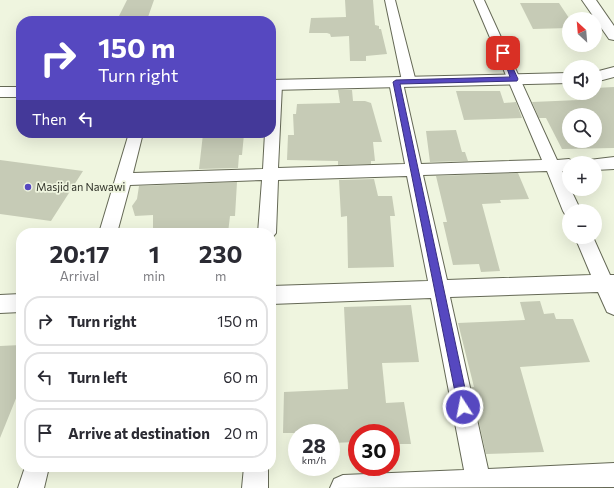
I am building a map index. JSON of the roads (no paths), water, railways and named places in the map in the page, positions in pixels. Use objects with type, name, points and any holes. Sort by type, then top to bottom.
[{"type":"main road","points":[[589,0],[614,36]]},
{"type":"main road","points":[[600,0],[614,18]]},
{"type":"main road","points":[[602,75],[614,72]]},
{"type":"main road","points":[[602,77],[614,78]]},
{"type":"main road","points":[[276,85],[562,78]]},
{"type":"main road","points":[[0,92],[16,92]]},
{"type":"street","points":[[390,0],[415,170],[479,485]]},
{"type":"street","points":[[480,0],[569,204]]},
{"type":"street","points":[[109,228],[135,138]]},
{"type":"street","points":[[267,228],[271,138]]},
{"type":"street","points":[[602,164],[614,163]]},
{"type":"street","points":[[123,179],[562,165]]},
{"type":"street","points":[[588,244],[609,283],[614,306]]},
{"type":"street","points":[[276,295],[609,283]]},
{"type":"street","points":[[0,304],[16,303]]},
{"type":"street","points":[[31,488],[36,472]]},
{"type":"street","points":[[255,488],[256,472]]},
{"type":"street","points":[[343,488],[479,485],[614,475]]},
{"type":"place","name":"Masjid an Nawawi","points":[[28,187]]}]
